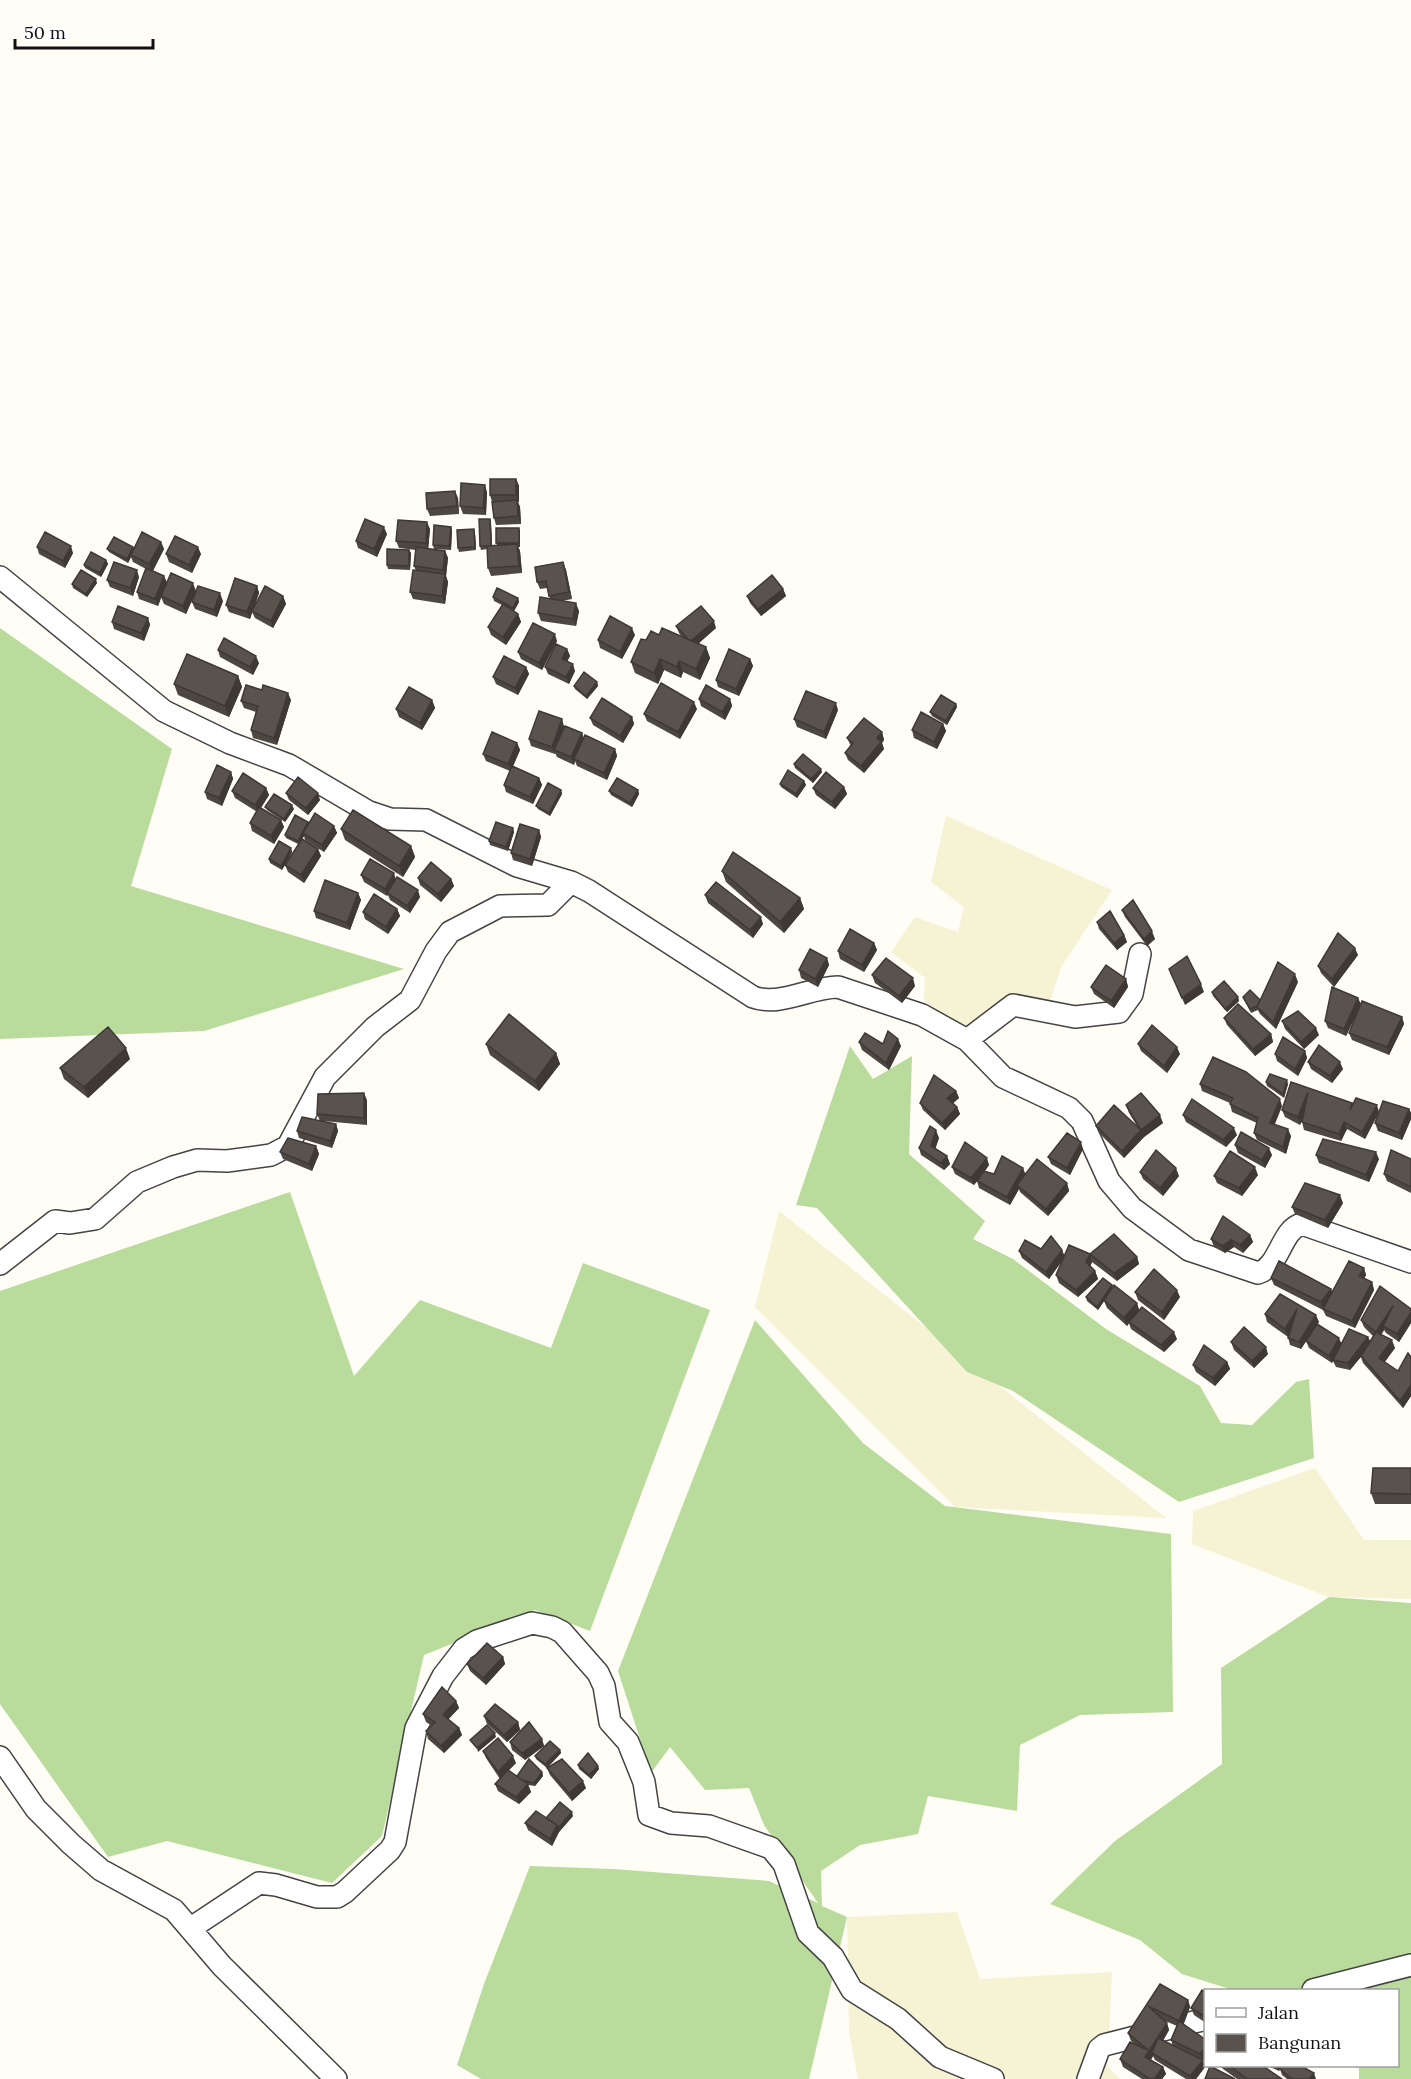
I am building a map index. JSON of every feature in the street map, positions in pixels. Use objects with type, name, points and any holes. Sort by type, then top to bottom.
[{"type":"street","points":[[0,577],[164,711],[231,743],[289,765],[369,812],[390,819],[426,820],[517,866],[571,882],[614,906],[753,997],[767,1001],[838,987],[922,1015],[967,1040],[1003,1077],[1077,1114],[1109,1181],[1119,1195],[1132,1208],[1189,1250],[1258,1273],[1268,1268],[1294,1229],[1302,1224],[1411,1262]]},
{"type":"street","points":[[0,1264],[55,1221],[70,1223],[95,1219],[137,1182],[173,1167],[197,1160],[227,1161],[271,1155],[288,1146],[325,1077],[375,1027],[410,1000],[436,951],[450,932],[500,906],[548,904],[571,882]]},
{"type":"street","points":[[967,1040],[1013,1005],[1075,1017],[1119,1012],[1132,994],[1140,954]]},
{"type":"street","points":[[191,1928],[259,1883],[326,1898],[345,1892],[395,1842],[416,1728],[454,1660],[464,1649],[477,1641],[520,1626],[541,1624],[562,1632],[598,1673],[604,1686],[610,1722],[628,1742],[644,1782],[649,1815],[671,1823],[709,1826],[771,1848],[784,1864],[808,1933],[833,1957],[852,1990],[898,2019],[940,2057],[993,2079]]},
{"type":"street","points":[[0,1757],[36,1809],[70,1844],[101,1870],[174,1910],[222,1966],[336,2079]]},
{"type":"street","points":[[1317,1989],[1411,1965]]},
{"type":"street","points":[[1088,2079],[1099,2049],[1104,2045],[1204,2020]]},
{"type":"shaded area","points":[[946,816],[1112,890],[1061,967],[1050,1001],[989,1007],[967,1040],[924,1000],[925,978],[891,952],[915,917],[958,932],[964,907],[931,882]]},
{"type":"shaded area","points":[[779,1211],[1166,1518],[955,1507],[755,1307]]},
{"type":"shaded area","points":[[1315,1468],[1364,1540],[1411,1540],[1411,1599],[1329,1597],[1192,1544],[1193,1511]]},
{"type":"shaded area","points":[[957,1912],[980,1979],[1112,1972],[1108,2067],[1120,2079],[858,2079],[849,2032],[847,1917]]},
{"type":"green space","points":[[0,628],[172,749],[131,886],[404,969],[204,1031],[0,1039]]},
{"type":"green space","points":[[850,1046],[873,1079],[912,1056],[909,1154],[985,1221],[973,1239],[1013,1259],[1106,1329],[1200,1386],[1221,1423],[1252,1425],[1296,1382],[1309,1379],[1314,1458],[1179,1502],[1013,1391],[967,1372],[817,1208],[796,1205]]},
{"type":"green space","points":[[290,1192],[354,1376],[420,1300],[551,1348],[583,1263],[710,1310],[590,1631],[535,1610],[424,1655],[382,1836],[332,1883],[167,1841],[108,1857],[0,1704],[0,1291]]},
{"type":"green space","points":[[755,1320],[863,1443],[945,1506],[1171,1534],[1173,1712],[1080,1715],[1020,1745],[1017,1811],[928,1796],[918,1834],[860,1845],[821,1871],[822,1906],[847,1917],[809,2079],[481,2079],[457,2065],[484,1984],[530,1866],[613,1869],[769,1881],[818,1903],[764,1825],[749,1788],[705,1790],[670,1747],[651,1773],[618,1671]]},
{"type":"green space","points":[[1329,1597],[1411,1603],[1411,2079],[1359,2079],[1359,2068],[1354,2067],[1399,2067],[1399,1989],[1230,1989],[1182,1974],[1140,1940],[1050,1904],[1115,1841],[1222,1764],[1221,1668]]},
{"type":"building","points":[[490,479],[516,479],[516,495],[490,495]]},
{"type":"building","points":[[461,483],[485,485],[483,508],[460,506]]},
{"type":"building","points":[[455,491],[457,506],[427,509],[426,493]]},
{"type":"building","points":[[517,500],[518,516],[494,518],[492,502]]},
{"type":"building","points":[[365,519],[384,527],[374,549],[356,541]]},
{"type":"building","points":[[479,519],[490,519],[491,546],[480,546]]},
{"type":"building","points":[[398,520],[427,522],[426,543],[396,541]]},
{"type":"building","points":[[434,525],[451,527],[449,546],[433,545]]},
{"type":"building","points":[[496,528],[519,528],[519,543],[496,543]]},
{"type":"building","points":[[474,529],[475,547],[458,548],[457,530]]},
{"type":"building","points":[[45,532],[71,546],[63,561],[37,547]]},
{"type":"building","points":[[142,532],[161,542],[149,564],[131,555]]},
{"type":"building","points":[[175,536],[198,547],[189,565],[166,554]]},
{"type":"building","points":[[114,537],[133,547],[127,559],[107,549]]},
{"type":"building","points":[[517,544],[519,566],[488,568],[487,546]]},
{"type":"building","points":[[416,547],[445,551],[443,570],[414,566]]},
{"type":"building","points":[[387,549],[409,550],[409,566],[387,565]]},
{"type":"building","points":[[91,552],[106,560],[100,573],[84,565]]},
{"type":"building","points":[[114,562],[137,570],[130,588],[107,580]]},
{"type":"building","points":[[563,562],[569,592],[549,596],[546,581],[537,582],[535,567]]},
{"type":"building","points":[[146,568],[164,576],[155,599],[137,592]]},
{"type":"building","points":[[81,570],[96,579],[86,594],[72,584]]},
{"type":"building","points":[[413,570],[445,574],[442,596],[410,592]]},
{"type":"building","points":[[171,573],[193,583],[183,606],[161,596]]},
{"type":"building","points":[[772,575],[783,589],[758,609],[747,596]]},
{"type":"building","points":[[235,578],[257,586],[247,612],[226,605]]},
{"type":"building","points":[[198,586],[220,593],[214,610],[192,602]]},
{"type":"building","points":[[265,586],[283,596],[271,621],[252,611]]},
{"type":"building","points":[[497,588],[518,598],[513,608],[493,597]]},
{"type":"building","points":[[540,597],[576,603],[573,619],[538,613]]},
{"type":"building","points":[[503,604],[518,614],[503,637],[488,627]]},
{"type":"building","points":[[118,606],[148,618],[141,633],[112,622]]},
{"type":"building","points":[[701,606],[714,621],[691,641],[676,626]]},
{"type":"building","points":[[610,616],[632,628],[620,652],[598,640]]},
{"type":"building","points":[[533,623],[555,634],[539,663],[518,652]]},
{"type":"building","points":[[662,628],[706,647],[696,669],[679,661],[677,667],[660,659],[654,673],[631,662],[641,639],[646,640],[651,631],[659,635]]},
{"type":"building","points":[[224,638],[256,656],[250,667],[218,650]]},
{"type":"building","points":[[556,644],[567,649],[562,659],[573,664],[566,677],[545,667]]},
{"type":"building","points":[[729,649],[750,659],[736,689],[716,680]]},
{"type":"building","points":[[187,654],[238,676],[225,706],[174,684]]},
{"type":"building","points":[[504,656],[526,667],[515,688],[493,677]]},
{"type":"building","points":[[584,672],[597,682],[586,696],[574,686]]},
{"type":"building","points":[[661,683],[694,702],[678,732],[644,714]]},
{"type":"building","points":[[246,685],[262,690],[263,685],[288,693],[274,738],[251,730],[258,706],[241,701]]},
{"type":"building","points":[[706,685],[730,699],[722,712],[699,699]]},
{"type":"building","points":[[409,687],[432,700],[420,723],[396,709]]},
{"type":"building","points":[[806,691],[836,703],[824,732],[794,719]]},
{"type":"building","points":[[941,695],[956,704],[946,721],[930,712]]},
{"type":"building","points":[[602,698],[632,717],[620,736],[590,718]]},
{"type":"building","points":[[539,711],[562,719],[552,747],[529,739]]},
{"type":"building","points":[[921,712],[943,724],[934,742],[912,730]]},
{"type":"building","points":[[864,718],[882,732],[877,738],[881,742],[861,766],[845,753],[853,743],[847,738]]},
{"type":"building","points":[[565,726],[582,733],[571,757],[554,750]]},
{"type":"building","points":[[492,732],[517,743],[508,764],[483,754]]},
{"type":"building","points":[[585,735],[615,749],[604,773],[574,759]]},
{"type":"building","points":[[803,754],[821,769],[811,779],[794,764]]},
{"type":"building","points":[[217,765],[231,772],[219,798],[205,792]]},
{"type":"building","points":[[512,766],[539,778],[530,797],[504,785]]},
{"type":"building","points":[[788,770],[804,781],[796,794],[780,784]]},
{"type":"building","points":[[826,772],[844,787],[832,802],[813,788]]},
{"type":"building","points":[[243,773],[266,788],[255,805],[232,791]]},
{"type":"building","points":[[298,777],[318,793],[306,808],[286,793]]},
{"type":"building","points":[[617,778],[638,790],[630,803],[609,791]]},
{"type":"building","points":[[548,783],[561,790],[549,813],[536,806]]},
{"type":"building","points":[[274,794],[292,805],[284,819],[265,807]]},
{"type":"building","points":[[259,807],[281,820],[271,836],[250,823]]},
{"type":"building","points":[[353,810],[411,846],[399,866],[341,829]]},
{"type":"building","points":[[315,813],[334,826],[322,845],[303,833]]},
{"type":"building","points":[[295,815],[308,822],[298,841],[285,835]]},
{"type":"building","points":[[496,822],[513,828],[506,847],[489,841]]},
{"type":"building","points":[[520,824],[539,830],[530,859],[511,853]]},
{"type":"building","points":[[302,839],[318,849],[301,875],[285,865]]},
{"type":"building","points":[[279,841],[291,848],[281,866],[269,859]]},
{"type":"building","points":[[733,852],[800,898],[780,922],[722,871]]},
{"type":"building","points":[[370,859],[394,873],[385,889],[361,875]]},
{"type":"building","points":[[431,862],[451,879],[438,894],[418,878]]},
{"type":"building","points":[[397,877],[418,890],[407,906],[387,893]]},
{"type":"building","points":[[325,880],[358,893],[347,923],[314,911]]},
{"type":"building","points":[[716,882],[761,917],[750,930],[705,895]]},
{"type":"building","points":[[374,894],[397,909],[386,927],[363,912]]},
{"type":"building","points":[[1133,900],[1152,931],[1144,939],[1122,910]]},
{"type":"building","points":[[1110,911],[1124,935],[1114,943],[1097,922]]},
{"type":"building","points":[[850,929],[874,943],[862,965],[838,951]]},
{"type":"building","points":[[1338,933],[1355,948],[1332,979],[1318,966]]},
{"type":"building","points":[[810,949],[827,958],[815,979],[799,970]]},
{"type":"building","points":[[1187,956],[1201,984],[1182,998],[1169,969]]},
{"type":"building","points":[[886,958],[913,978],[899,996],[872,975]]},
{"type":"building","points":[[1278,962],[1295,974],[1273,1022],[1257,1007]]},
{"type":"building","points":[[1106,965],[1126,979],[1111,1001],[1091,987]]},
{"type":"building","points":[[1224,981],[1238,997],[1225,1009],[1212,992]]},
{"type":"building","points":[[1332,987],[1358,998],[1344,1029],[1325,1021]]},
{"type":"building","points":[[1250,990],[1260,1000],[1257,1006],[1250,1009],[1243,997]]},
{"type":"building","points":[[1362,1001],[1402,1017],[1387,1047],[1349,1033]]},
{"type":"building","points":[[1238,1004],[1271,1034],[1253,1049],[1224,1018]]},
{"type":"building","points":[[1298,1011],[1316,1028],[1301,1042],[1282,1021]]},
{"type":"building","points":[[509,1014],[556,1053],[535,1081],[486,1044]]},
{"type":"building","points":[[1152,1025],[1177,1047],[1164,1066],[1138,1044]]},
{"type":"building","points":[[108,1027],[126,1048],[84,1087],[60,1068]]},
{"type":"building","points":[[888,1031],[898,1039],[886,1063],[859,1042],[865,1033],[883,1044]]},
{"type":"building","points":[[1283,1037],[1305,1051],[1295,1069],[1275,1054]]},
{"type":"building","points":[[1319,1045],[1340,1062],[1330,1076],[1308,1062]]},
{"type":"building","points":[[1213,1057],[1246,1072],[1280,1099],[1270,1123],[1288,1129],[1283,1147],[1254,1133],[1258,1118],[1230,1104],[1233,1098],[1200,1084]]},
{"type":"building","points":[[1270,1074],[1287,1080],[1283,1094],[1266,1082]]},
{"type":"building","points":[[934,1075],[956,1091],[947,1098],[957,1107],[942,1123],[920,1103]]},
{"type":"building","points":[[1291,1082],[1352,1103],[1350,1110],[1356,1098],[1377,1105],[1362,1132],[1344,1122],[1339,1134],[1302,1122],[1308,1092],[1298,1117],[1282,1110]]},
{"type":"building","points":[[364,1093],[364,1118],[317,1114],[318,1094]]},
{"type":"building","points":[[1141,1093],[1160,1115],[1141,1130],[1126,1105]]},
{"type":"building","points":[[1192,1099],[1234,1128],[1223,1140],[1183,1115]]},
{"type":"building","points":[[1383,1101],[1409,1109],[1399,1133],[1375,1123]]},
{"type":"building","points":[[1114,1105],[1141,1130],[1122,1151],[1096,1126]]},
{"type":"building","points":[[302,1117],[336,1124],[330,1141],[297,1131]]},
{"type":"building","points":[[930,1126],[936,1130],[931,1146],[947,1156],[941,1163],[919,1148]]},
{"type":"building","points":[[1241,1132],[1269,1148],[1262,1160],[1235,1145]]},
{"type":"building","points":[[1067,1133],[1081,1142],[1067,1168],[1048,1157]]},
{"type":"building","points":[[288,1138],[316,1146],[309,1164],[280,1152]]},
{"type":"building","points":[[1323,1139],[1376,1152],[1366,1175],[1316,1155]]},
{"type":"building","points":[[965,1142],[987,1158],[971,1178],[952,1167]]},
{"type":"building","points":[[1156,1150],[1176,1168],[1160,1188],[1140,1172]]},
{"type":"building","points":[[1391,1150],[1411,1159],[1411,1187],[1384,1174]]},
{"type":"building","points":[[1230,1151],[1255,1167],[1239,1188],[1214,1176]]},
{"type":"building","points":[[1002,1156],[1023,1168],[1007,1197],[977,1181],[984,1171],[994,1174]]},
{"type":"building","points":[[1037,1159],[1067,1183],[1046,1209],[1017,1185]]},
{"type":"building","points":[[1305,1183],[1340,1195],[1325,1220],[1292,1207]]},
{"type":"building","points":[[1223,1216],[1250,1235],[1240,1245],[1231,1240],[1222,1246],[1211,1239]]},
{"type":"building","points":[[1114,1234],[1137,1257],[1114,1273],[1090,1254]]},
{"type":"building","points":[[1051,1236],[1062,1250],[1046,1272],[1019,1251],[1025,1240],[1041,1249]]},
{"type":"building","points":[[1069,1245],[1090,1254],[1086,1262],[1095,1271],[1076,1290],[1056,1275]]},
{"type":"building","points":[[1279,1261],[1331,1289],[1321,1302],[1271,1278]]},
{"type":"building","points":[[1349,1261],[1364,1268],[1359,1276],[1372,1282],[1352,1321],[1323,1309]]},
{"type":"building","points":[[1154,1269],[1177,1290],[1162,1312],[1135,1292]]},
{"type":"building","points":[[1103,1278],[1112,1285],[1097,1307],[1086,1297]]},
{"type":"building","points":[[1114,1285],[1137,1303],[1124,1318],[1104,1300]]},
{"type":"building","points":[[1380,1286],[1411,1309],[1397,1334],[1383,1326],[1393,1306],[1376,1332],[1361,1320]]},
{"type":"building","points":[[1280,1294],[1316,1315],[1299,1342],[1288,1338],[1297,1309],[1285,1329],[1265,1314]]},
{"type":"building","points":[[1142,1307],[1174,1332],[1161,1345],[1129,1322]]},
{"type":"building","points":[[1317,1324],[1339,1338],[1329,1356],[1306,1341]]},
{"type":"building","points":[[1244,1327],[1266,1347],[1252,1361],[1231,1342]]},
{"type":"building","points":[[1349,1329],[1368,1337],[1348,1363],[1333,1360]]},
{"type":"building","points":[[1376,1332],[1392,1340],[1379,1358],[1398,1371],[1408,1353],[1411,1357],[1411,1385],[1400,1401],[1361,1356]]},
{"type":"building","points":[[1204,1345],[1227,1362],[1213,1378],[1193,1365]]},
{"type":"building","points":[[1373,1468],[1411,1468],[1411,1494],[1371,1493]]},
{"type":"building","points":[[487,1643],[503,1657],[483,1678],[467,1664]]},
{"type":"building","points":[[442,1687],[456,1701],[443,1715],[459,1728],[441,1746],[426,1731],[435,1722],[423,1714]]},
{"type":"building","points":[[495,1704],[518,1722],[504,1735],[484,1716]]},
{"type":"building","points":[[529,1722],[542,1739],[522,1753],[510,1742]]},
{"type":"building","points":[[487,1725],[495,1733],[477,1748],[470,1740]]},
{"type":"building","points":[[498,1738],[513,1756],[498,1772],[483,1751]]},
{"type":"building","points":[[550,1741],[560,1750],[545,1764],[535,1756]]},
{"type":"building","points":[[588,1753],[598,1766],[589,1775],[578,1765]]},
{"type":"building","points":[[529,1759],[542,1772],[534,1783],[517,1776]]},
{"type":"building","points":[[562,1759],[583,1781],[569,1793],[547,1768]]},
{"type":"building","points":[[508,1770],[528,1784],[516,1797],[495,1784]]},
{"type":"building","points":[[560,1802],[572,1812],[558,1828],[546,1818]]},
{"type":"building","points":[[536,1811],[557,1825],[550,1839],[525,1823]]},
{"type":"building","points":[[1160,1984],[1188,2000],[1179,2021],[1148,2006],[1167,2023],[1145,2057],[1163,2067],[1154,2079],[1150,2079],[1120,2059],[1130,2042],[1148,2050],[1128,2033]]},
{"type":"building","points":[[1202,1990],[1204,1992],[1204,2016],[1191,2008]]},
{"type":"building","points":[[1179,2021],[1204,2039],[1204,2049],[1200,2054],[1171,2040]]},
{"type":"building","points":[[1158,2038],[1203,2060],[1190,2076],[1152,2053]]},
{"type":"building","points":[[1210,2067],[1212,2067],[1235,2079],[1205,2079]]},
{"type":"building","points":[[1231,2067],[1264,2067],[1282,2079],[1247,2079]]},
{"type":"building","points":[[1303,2067],[1314,2073],[1309,2079],[1292,2079],[1279,2068]]}]
